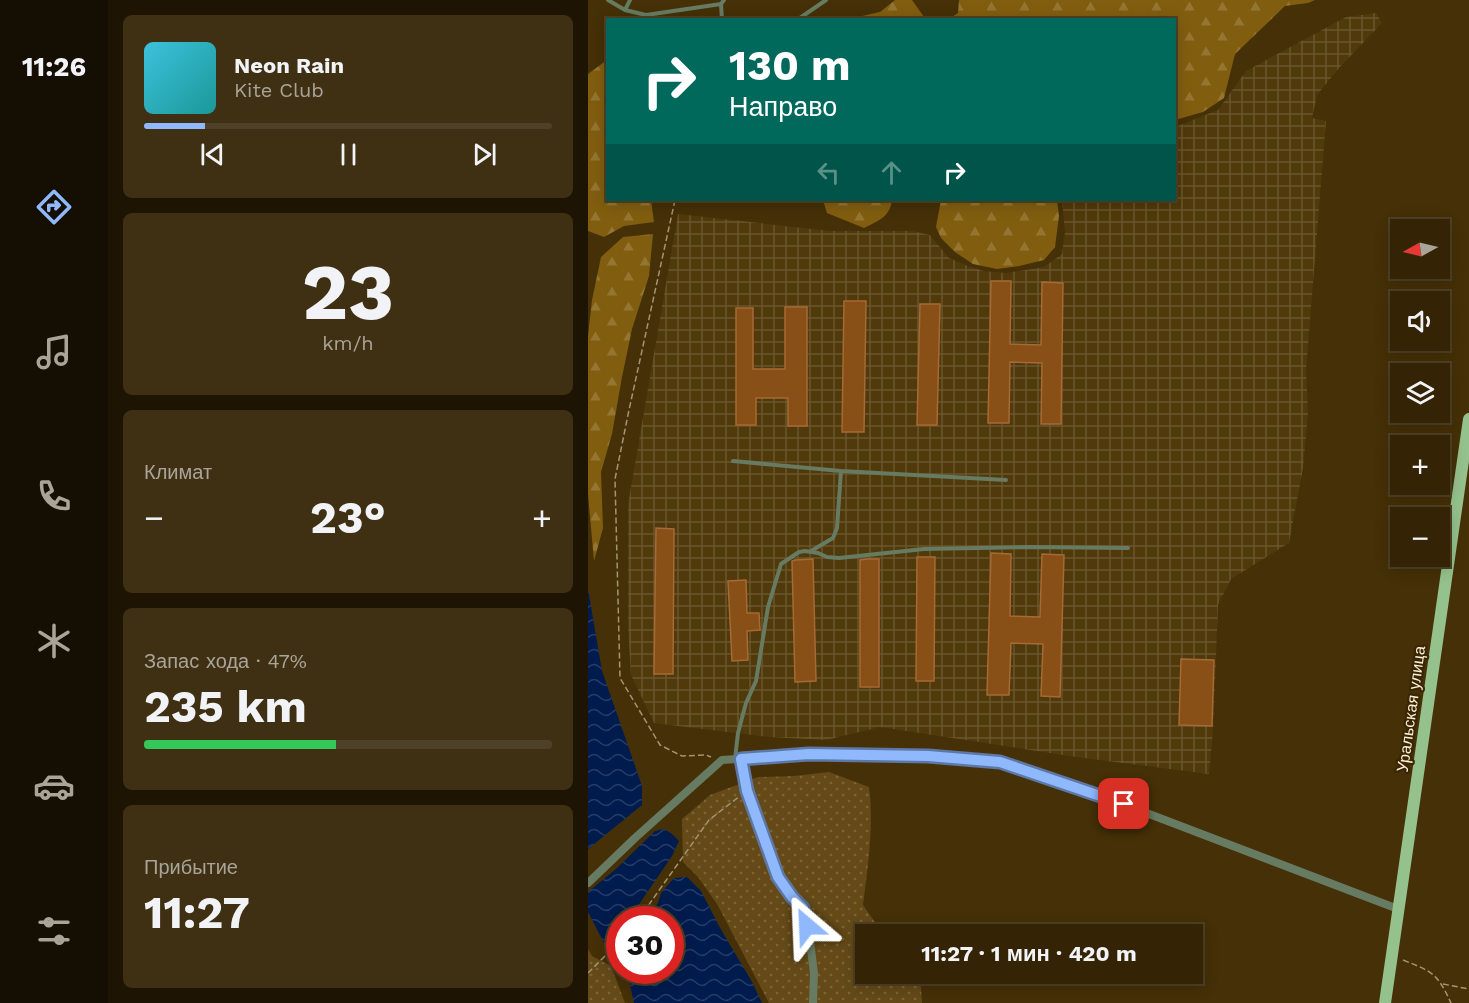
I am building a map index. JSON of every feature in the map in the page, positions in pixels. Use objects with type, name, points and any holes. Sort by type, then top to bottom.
[{"type":"main road","name":"Уральская улица","points":[[1385,1003],[1469,419]]},
{"type":"street","points":[[588,883],[635,837],[722,760],[809,754],[928,756],[1000,762],[1102,796],[1398,909]]},
{"type":"street","points":[[738,759],[778,877],[803,908],[814,972],[813,1003]]},
{"type":"lane","points":[[608,0],[625,10],[646,15],[723,2],[722,18]]},
{"type":"lane","points":[[625,10],[630,0]]},
{"type":"lane","points":[[800,18],[826,0]]},
{"type":"lane","points":[[733,461],[841,471],[1006,480]]},
{"type":"lane","points":[[738,759],[738,733],[746,703],[756,681],[768,607],[782,564],[799,552],[810,551],[833,538],[837,528],[841,471]]},
{"type":"lane","points":[[810,551],[827,557],[839,558],[924,549],[1128,548]]},
{"type":"path","points":[[675,201],[615,479],[620,678],[660,745],[682,756],[706,755],[722,760]]},
{"type":"path","points":[[648,906],[709,820],[747,791]]},
{"type":"path","points":[[588,974],[606,955]]},
{"type":"path","points":[[1392,956],[1429,970],[1442,984],[1451,1003]]},
{"type":"path","points":[[1442,984],[1469,989]]},
{"type":"shaded area","points":[[1376,13],[1382,23],[1317,95],[1312,118],[1326,121],[1306,370],[1308,412],[1303,468],[1289,543],[1231,579],[1218,605],[1209,774],[1076,757],[880,727],[826,740],[769,737],[654,723],[631,675],[628,626],[628,505],[678,214],[830,231],[912,231],[930,235],[949,258],[984,271],[1006,273],[1044,267],[1062,254],[1065,232],[1062,201],[1176,201],[1176,127],[1218,110],[1246,71],[1346,17]]},
{"type":"shaded area","points":[[829,772],[869,787],[871,831],[863,905],[876,924],[855,924],[855,984],[921,984],[922,1003],[769,1003],[717,904],[698,877],[683,862],[682,819],[710,795],[758,777]]},
{"type":"shaded area","points":[[588,949],[592,956],[606,963],[606,984],[618,984],[625,1003],[588,1003]]},
{"type":"green space","points":[[895,0],[912,0],[927,18],[853,18],[880,12]]},
{"type":"green space","points":[[959,0],[1315,0],[1285,6],[1235,54],[1224,98],[1203,112],[1176,120],[1176,18],[950,18],[958,13]]},
{"type":"green space","points":[[606,61],[606,201],[651,201],[654,222],[624,226],[604,237],[588,231],[588,74]]},
{"type":"green space","points":[[823,201],[892,201],[886,214],[864,228],[827,213]]},
{"type":"green space","points":[[941,201],[1057,201],[1059,216],[1055,247],[1044,260],[1019,266],[997,269],[973,264],[955,252],[941,238],[936,227]]},
{"type":"green space","points":[[653,234],[649,276],[632,329],[612,434],[601,472],[603,528],[594,561],[588,494],[588,336],[592,300],[601,257],[623,237]]},
{"type":"water","points":[[588,589],[602,671],[642,786],[642,805],[588,849]]},
{"type":"water","points":[[664,829],[679,841],[672,856],[638,906],[606,906],[606,942],[604,943],[588,912],[588,892],[616,869],[655,831]]},
{"type":"water","points":[[687,877],[701,891],[762,1003],[634,1003],[630,984],[684,984],[684,906],[656,906],[661,893],[674,878]]},
{"type":"building","points":[[991,281],[1011,281],[1010,344],[1041,345],[1042,282],[1063,283],[1061,424],[1041,424],[1042,363],[1010,362],[1009,423],[988,423]]},
{"type":"building","points":[[844,301],[866,301],[864,432],[842,432]]},
{"type":"building","points":[[920,304],[940,304],[937,425],[917,425]]},
{"type":"building","points":[[785,307],[807,307],[807,426],[788,426],[788,398],[756,398],[756,425],[736,425],[736,308],[753,308],[753,369],[785,369]]},
{"type":"building","points":[[656,528],[674,529],[673,674],[654,674]]},
{"type":"building","points":[[991,553],[1011,554],[1010,616],[1040,617],[1042,554],[1064,555],[1060,697],[1041,696],[1043,644],[1011,643],[1009,695],[987,695]]},
{"type":"building","points":[[917,557],[935,557],[934,681],[916,681]]},
{"type":"building","points":[[813,559],[816,681],[795,682],[792,561]]},
{"type":"building","points":[[879,559],[879,687],[860,687],[860,560]]},
{"type":"building","points":[[746,580],[747,613],[759,613],[760,630],[747,631],[748,660],[732,661],[728,581]]},
{"type":"building","points":[[1181,659],[1214,660],[1212,726],[1179,725]]},
{"type":"route","points":[[807,926],[803,908],[778,877],[747,791],[741,759],[809,754],[928,756],[1000,762],[1124,804]]}]
